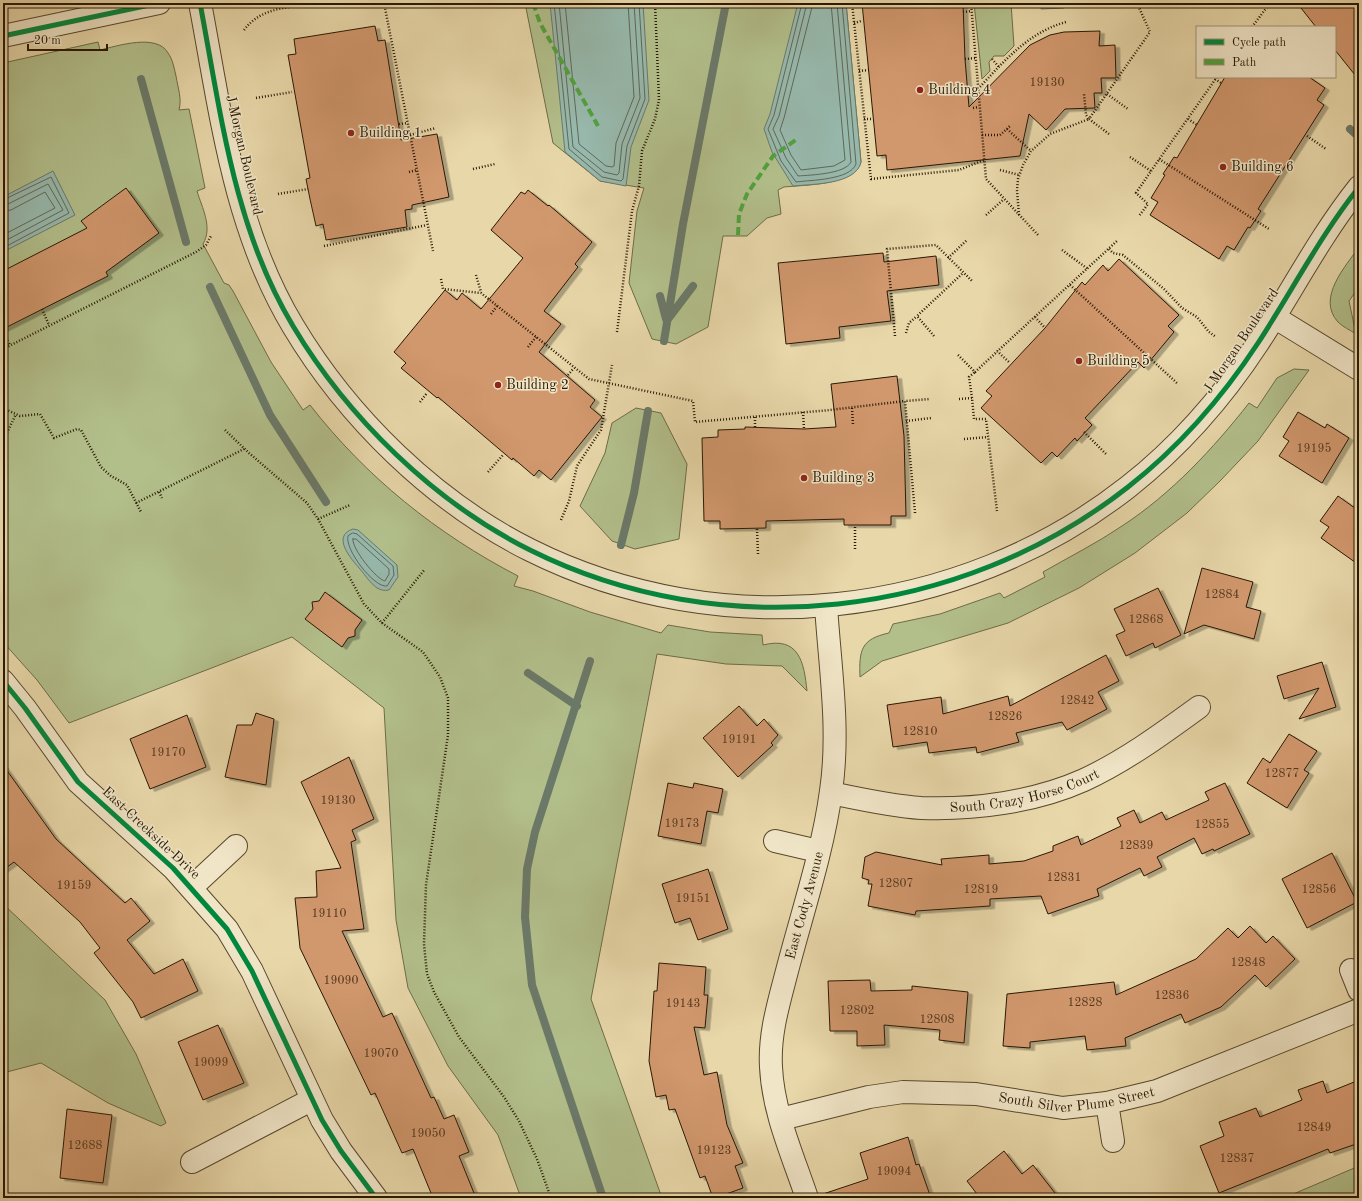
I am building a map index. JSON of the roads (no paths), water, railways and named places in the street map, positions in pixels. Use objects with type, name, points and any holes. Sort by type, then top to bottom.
[{"type":"street","points":[[3,36],[159,3]]},
{"type":"street","name":"J Morgan Boulevard","points":[[200,3],[235,183],[246,223],[259,257],[288,317],[318,364],[357,415],[397,455],[430,484],[494,530],[530,550],[573,570],[642,592],[692,602],[767,608],[826,606],[893,596],[950,581],[1018,555],[1075,524],[1127,488],[1158,462],[1188,433],[1239,370],[1274,317],[1323,237],[1359,187]]},
{"type":"street","points":[[1274,317],[1359,369]]},
{"type":"street","name":"East Cody Avenue","points":[[807,1198],[781,1119],[771,1075],[770,1059],[773,1033],[831,792],[835,732],[826,606]]},
{"type":"street","name":"East Creekside Drive","points":[[3,681],[25,708],[78,782],[152,848],[192,887],[227,929],[252,970],[311,1100],[333,1139],[376,1198]]},
{"type":"street","name":"South Crazy Horse Court","points":[[831,792],[921,808],[985,805],[1021,799],[1064,788],[1104,770],[1146,745],[1199,708]]},
{"type":"street","points":[[776,841],[818,851]]},
{"type":"street","name":"East Creekside Drive","points":[[192,887],[236,846]]},
{"type":"street","points":[[1351,970],[1359,990]]},
{"type":"street","name":"South Silver Plume Street","points":[[781,1119],[869,1097],[904,1092],[976,1094],[1063,1108],[1107,1103],[1163,1089],[1359,1010]]},
{"type":"street","points":[[192,1162],[311,1100]]},
{"type":"street","points":[[1107,1103],[1113,1141]]},
{"type":"water","points":[[550,3],[643,3],[649,100],[631,147],[626,186],[600,181],[565,152]]},
{"type":"water","points":[[798,3],[846,3],[861,162],[857,170],[851,175],[842,179],[822,184],[793,186],[772,152],[764,129],[770,114]]},
{"type":"water","points":[[1041,3],[1064,3],[1064,8],[1041,9]]},
{"type":"water","points":[[53,171],[75,215],[3,252],[3,197]]},
{"type":"water","points":[[353,529],[358,530],[397,565],[398,577],[389,590],[381,590],[374,586],[348,554],[343,542],[344,537],[347,532]]},
{"type":"waterway","points":[[664,341],[683,224],[726,3]]},
{"type":"waterway","points":[[141,79],[186,242]]},
{"type":"waterway","points":[[1350,129],[1359,137]]},
{"type":"waterway","points":[[668,319],[693,286]]},
{"type":"waterway","points":[[210,287],[270,415],[326,502]]},
{"type":"waterway","points":[[660,296],[666,319]]},
{"type":"waterway","points":[[621,545],[634,493],[648,411]]},
{"type":"waterway","points":[[590,661],[535,832],[527,869],[525,917],[532,985],[603,1198]]},
{"type":"waterway","points":[[528,673],[577,706]]},
{"type":"place","name":"Building 4","points":[[920,90]]},
{"type":"place","name":"Building 1","points":[[351,133]]},
{"type":"place","name":"Building 6","points":[[1223,167]]},
{"type":"place","name":"Building 5","points":[[1079,361]]},
{"type":"place","name":"Building 2","points":[[498,385]]},
{"type":"place","name":"Building 3","points":[[804,478]]}]
